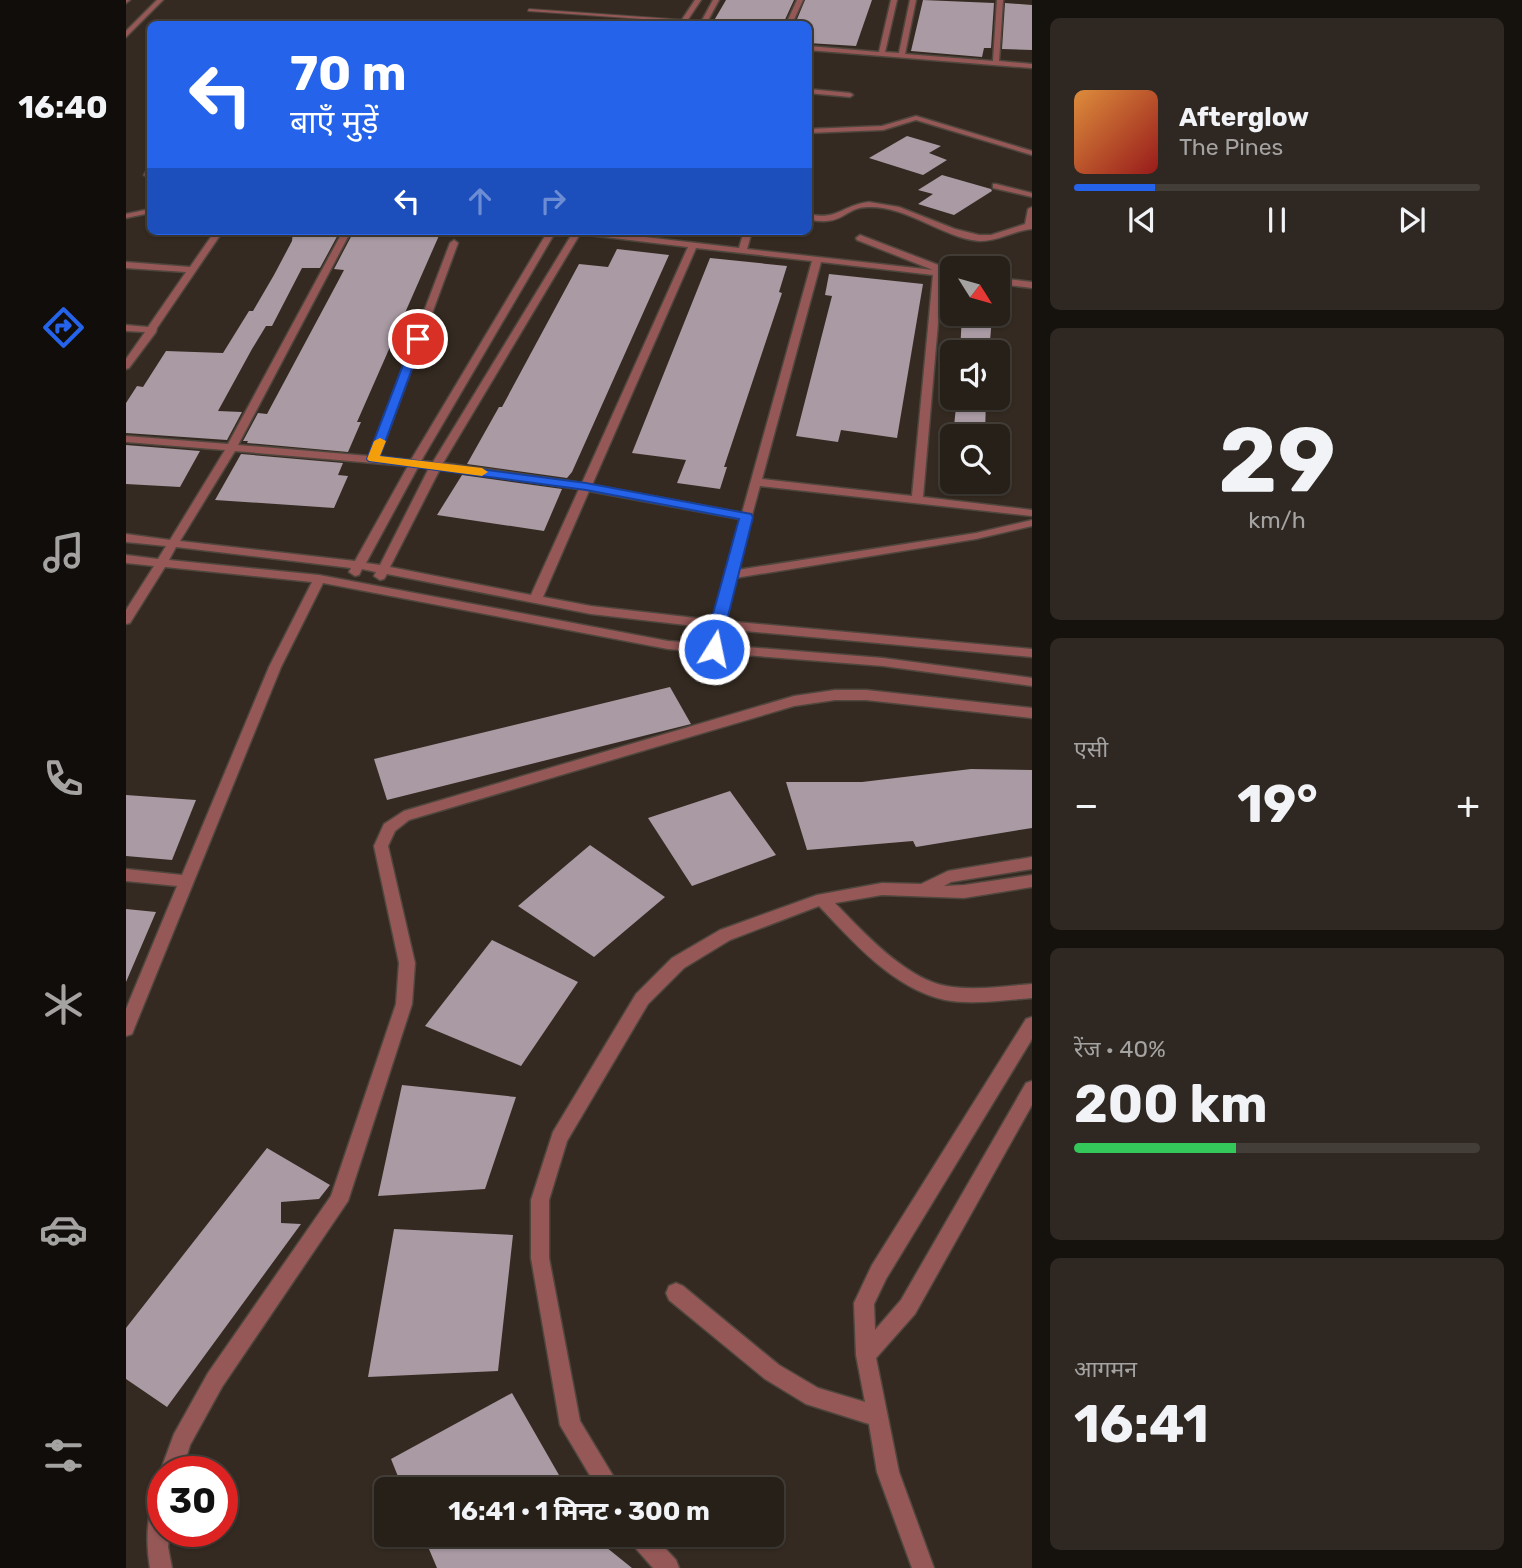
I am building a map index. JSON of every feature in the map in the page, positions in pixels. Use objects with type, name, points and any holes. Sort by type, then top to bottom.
[{"type":"street","points":[[126,35],[160,0]]},
{"type":"street","points":[[685,21],[698,0]]},
{"type":"street","points":[[705,21],[716,0]]},
{"type":"street","points":[[790,21],[800,0]]},
{"type":"street","points":[[883,53],[894,0]]},
{"type":"street","points":[[902,55],[913,0]]},
{"type":"street","points":[[996,63],[1000,0]]},
{"type":"street","points":[[886,39],[905,41]]},
{"type":"street","points":[[812,48],[996,63],[1032,69]]},
{"type":"street","points":[[812,53],[1032,69]]},
{"type":"street","points":[[812,91],[850,95]]},
{"type":"street","points":[[812,131],[883,128],[908,119],[922,119],[1032,153]]},
{"type":"street","points":[[996,186],[1032,195]]},
{"type":"street","points":[[812,217],[836,220],[857,206],[879,205],[976,238],[991,237],[1008,230],[1030,226],[1032,209]]},
{"type":"street","points":[[126,216],[147,212]]},
{"type":"street","points":[[126,366],[216,235]]},
{"type":"street","points":[[126,620],[231,449],[345,235]]},
{"type":"street","points":[[347,584],[414,464],[550,235]]},
{"type":"street","points":[[373,589],[436,465],[576,235]]},
{"type":"street","points":[[611,235],[939,274]]},
{"type":"street","points":[[742,251],[747,235]]},
{"type":"street","points":[[860,238],[938,268],[917,501]]},
{"type":"street","points":[[373,459],[454,243]]},
{"type":"street","points":[[535,600],[693,245]]},
{"type":"street","points":[[714,649],[717,625],[817,260]]},
{"type":"street","points":[[126,265],[192,270]]},
{"type":"street","points":[[1010,282],[1032,285]]},
{"type":"street","points":[[126,328],[153,330]]},
{"type":"street","points":[[126,439],[436,465],[586,487],[746,517]]},
{"type":"street","points":[[756,482],[1032,513]]},
{"type":"street","points":[[731,575],[976,536],[1032,523]]},
{"type":"street","points":[[126,538],[359,565],[592,610],[717,625],[1032,653]]},
{"type":"street","points":[[126,559],[319,579],[668,645],[883,662],[1032,682]]},
{"type":"street","points":[[126,1029],[275,667],[319,579]]},
{"type":"street","points":[[176,1456],[181,1441],[215,1380],[339,1201],[404,1003],[407,963],[381,846],[388,828],[404,816],[794,701],[835,695],[866,695],[1032,713]]},
{"type":"street","points":[[923,890],[948,877],[1032,863]]},
{"type":"street","points":[[126,875],[187,881]]},
{"type":"street","points":[[602,1477],[570,1425],[540,1258],[540,1200],[559,1138],[642,999],[678,963],[725,935],[822,899],[882,889],[966,893],[1032,881]]},
{"type":"street","points":[[822,899],[858,937],[904,972],[937,991],[981,995],[1032,991]]},
{"type":"street","points":[[923,1568],[888,1472],[866,1355],[864,1303],[879,1272],[1032,1024]]},
{"type":"street","points":[[866,1355],[908,1307],[1032,1089]]},
{"type":"street","points":[[676,1293],[772,1372],[813,1397],[879,1417]]},
{"type":"street","points":[[157,1547],[161,1568]]},
{"type":"street","points":[[650,1547],[668,1568]]},
{"type":"lane","points":[[529,10],[660,21]]},
{"type":"building","points":[[726,0],[794,0],[784,21],[714,21]]},
{"type":"building","points":[[805,0],[872,0],[856,46],[812,43],[812,21],[796,21]]},
{"type":"building","points":[[923,0],[994,3],[991,48],[984,48],[982,57],[911,51]]},
{"type":"building","points":[[1005,3],[1032,5],[1032,50],[1002,49]]},
{"type":"building","points":[[907,136],[941,146],[929,153],[947,160],[923,175],[869,158]]},
{"type":"building","points":[[942,175],[992,191],[954,215],[918,204],[933,194],[918,190]]},
{"type":"building","points":[[293,235],[338,235],[320,268],[302,268],[272,326],[266,326],[218,411],[242,412],[227,440],[126,433],[126,403],[137,386],[143,387],[166,351],[223,353],[249,311],[253,311],[292,241]]},
{"type":"building","points":[[352,235],[439,235],[357,422],[361,422],[348,452],[243,441],[258,413],[267,414],[344,270],[334,269]]},
{"type":"building","points":[[617,249],[669,255],[572,472],[567,478],[467,464],[499,407],[502,407],[579,264],[608,267]]},
{"type":"building","points":[[710,258],[787,266],[779,292],[782,293],[724,467],[727,467],[720,489],[677,483],[686,460],[632,453]]},
{"type":"building","points":[[829,274],[923,284],[897,438],[841,430],[838,442],[796,436],[832,296],[825,295]]},
{"type":"building","points":[[961,326],[991,326],[990,340],[961,340]]},
{"type":"building","points":[[956,410],[986,410],[985,424],[954,424]]},
{"type":"building","points":[[126,445],[200,451],[180,487],[126,484]]},
{"type":"building","points":[[241,454],[343,463],[338,475],[348,476],[334,508],[215,500]]},
{"type":"building","points":[[462,475],[562,489],[544,531],[437,515]]},
{"type":"building","points":[[670,687],[691,724],[387,800],[374,759]]},
{"type":"building","points":[[971,769],[1032,770],[1032,828],[916,847],[913,841],[807,850],[786,782],[862,782]]},
{"type":"building","points":[[730,791],[776,855],[692,886],[648,818]]},
{"type":"building","points":[[126,795],[196,800],[172,860],[126,856]]},
{"type":"building","points":[[590,845],[665,897],[594,957],[518,906]]},
{"type":"building","points":[[126,909],[156,912],[126,982]]},
{"type":"building","points":[[492,940],[578,982],[521,1066],[425,1026]]},
{"type":"building","points":[[402,1085],[516,1097],[485,1189],[378,1196]]},
{"type":"building","points":[[267,1148],[330,1185],[319,1199],[281,1202],[281,1223],[301,1224],[167,1407],[126,1379],[126,1328]]},
{"type":"building","points":[[394,1229],[513,1235],[498,1371],[368,1377]]},
{"type":"building","points":[[512,1393],[560,1477],[398,1477],[391,1459]]},
{"type":"building","points":[[428,1547],[606,1547],[632,1568],[437,1568]]},
{"type":"slow traffic","points":[[380,441],[373,459],[482,472]]},
{"type":"route","points":[[418,339],[373,459],[436,465],[586,487],[746,517],[717,625],[714,649]]}]
